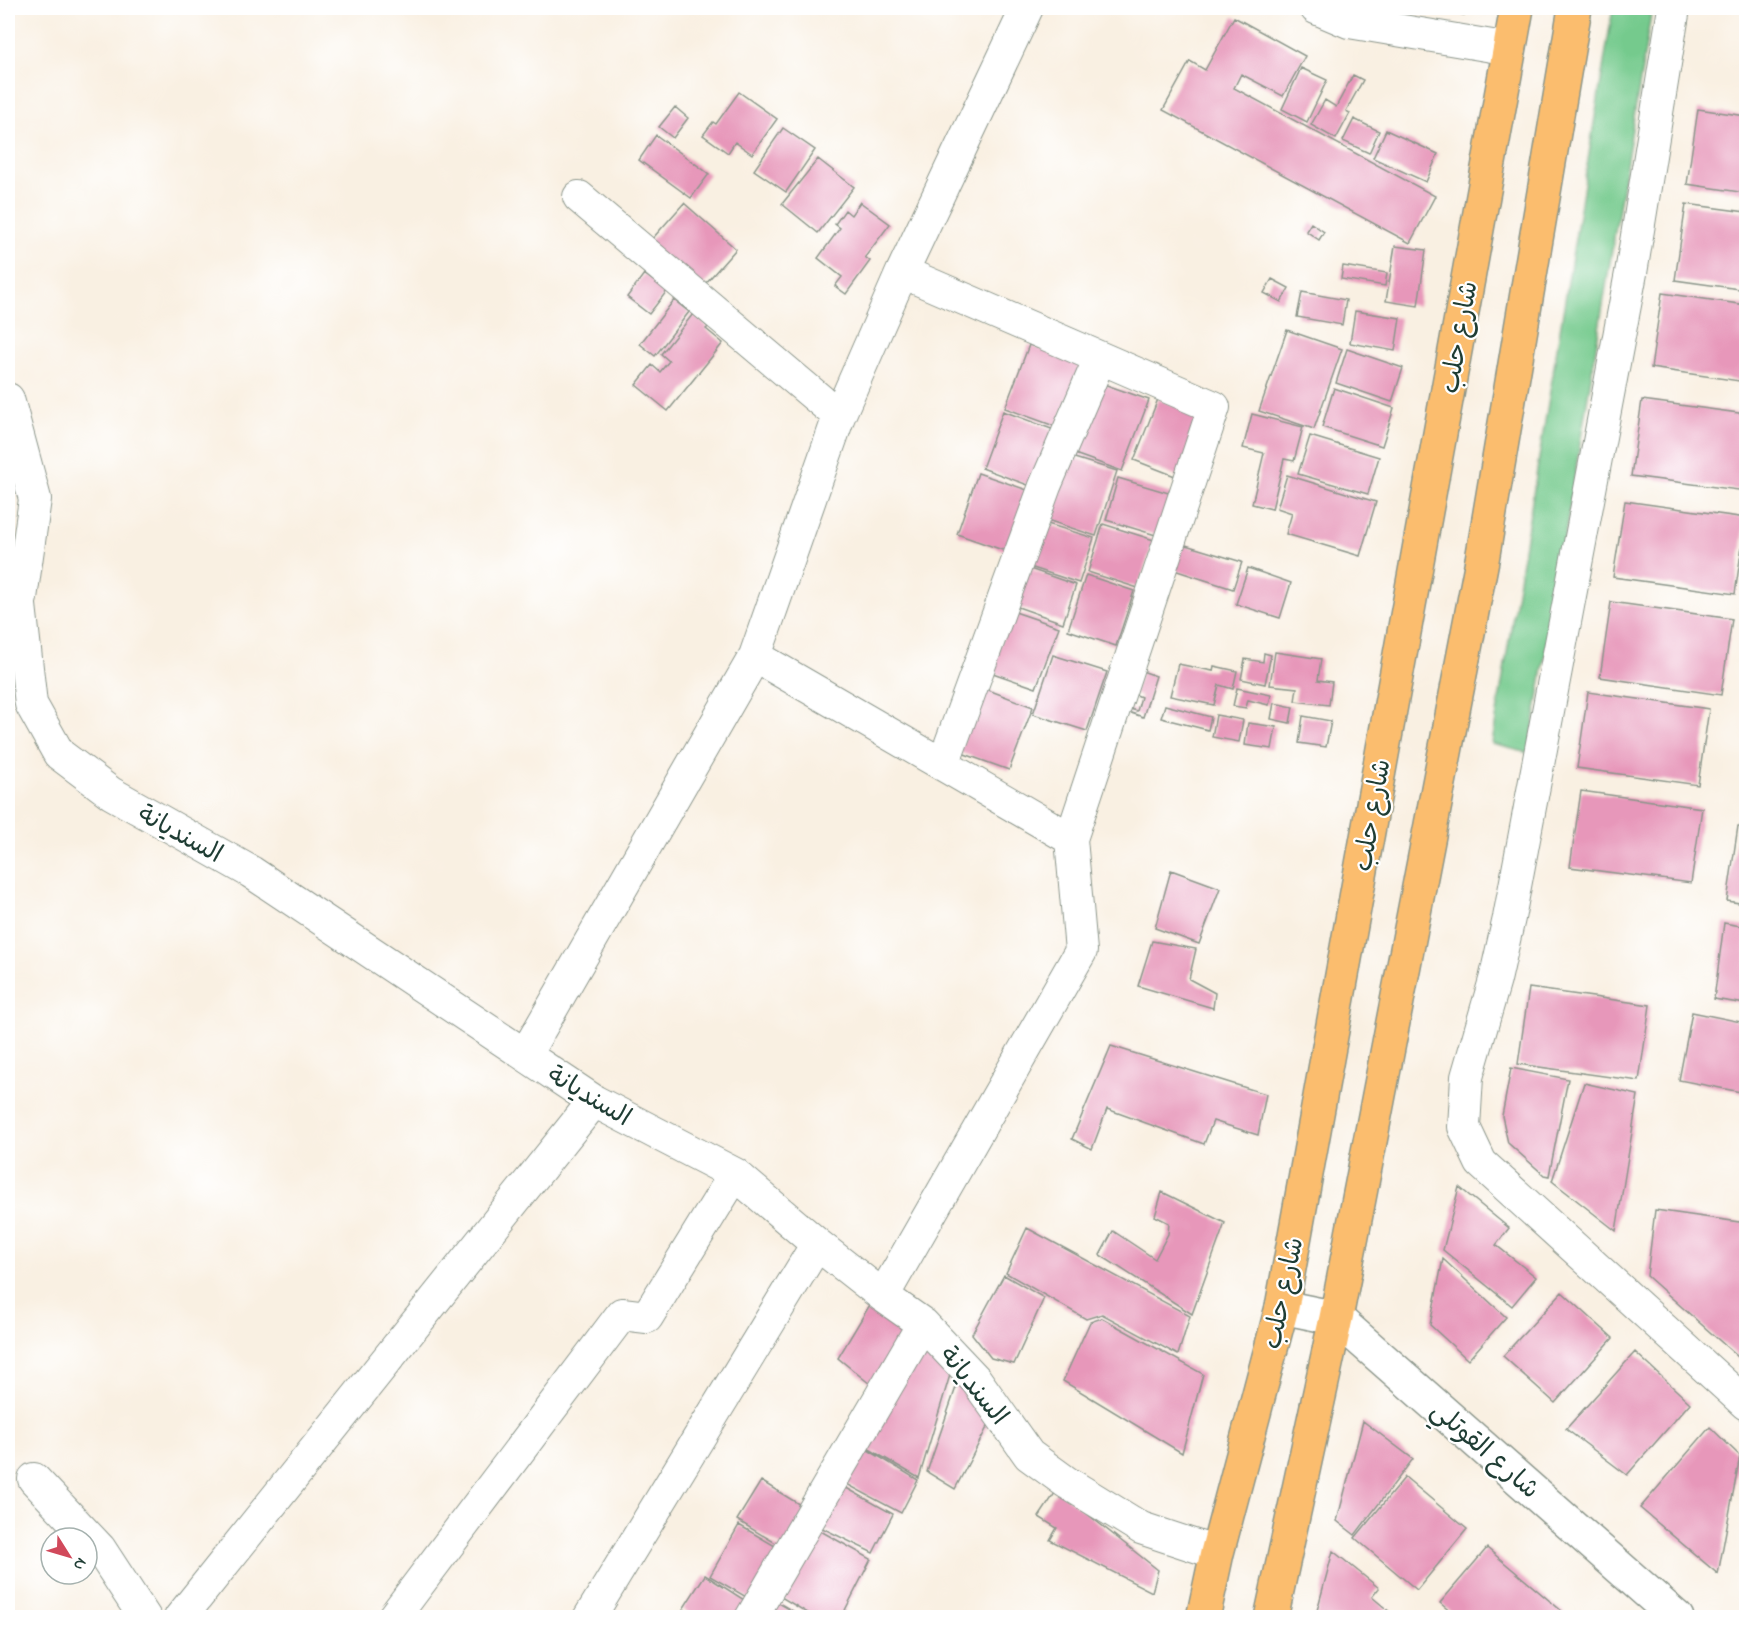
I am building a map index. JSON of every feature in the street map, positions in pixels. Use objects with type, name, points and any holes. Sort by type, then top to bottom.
[{"type":"main road","name":"شارع حلب","points":[[1203,1617],[1217,1552],[1282,1307],[1517,8]]},
{"type":"main road","points":[[1271,1617],[1336,1318],[1482,560],[1575,8]]},
{"type":"street","points":[[525,1055],[755,656],[839,416],[902,272],[1027,8]]},
{"type":"street","points":[[1316,8],[1350,22],[1510,49]]},
{"type":"street","points":[[1674,8],[1631,273],[1509,918],[1495,980],[1467,1077],[1464,1127],[1481,1163],[1746,1404]]},
{"type":"street","points":[[579,197],[839,416]]},
{"type":"street","points":[[883,1296],[1081,951],[1071,839],[1214,407],[902,272]]},
{"type":"street","points":[[944,765],[1045,486],[1100,358]]},
{"type":"street","points":[[8,399],[35,499],[20,605]]},
{"type":"street","points":[[8,566],[20,605]]},
{"type":"street","name":"السنديانة","points":[[20,605],[19,696],[31,704],[59,754],[111,793],[251,872],[594,1101],[735,1174],[817,1244],[883,1296],[924,1324],[976,1380],[1029,1455],[1066,1482],[1141,1528],[1217,1552]]},
{"type":"street","points":[[755,656],[1071,839]]},
{"type":"street","points":[[180,1617],[594,1101]]},
{"type":"street","points":[[393,1617],[622,1314],[647,1317],[735,1174]]},
{"type":"street","points":[[589,1617],[817,1244]]},
{"type":"street","name":"شارع القوتلي","points":[[1282,1307],[1336,1318],[1677,1617]]},
{"type":"street","points":[[751,1617],[924,1324]]},
{"type":"street","points":[[34,1479],[100,1549],[144,1617]]},
{"type":"green space","points":[[1613,8],[1652,8],[1529,753],[1492,744]]},
{"type":"building","points":[[1435,8],[1466,8],[1464,15]]},
{"type":"building","points":[[1234,17],[1305,56],[1283,96],[1241,74],[1234,88],[1435,196],[1410,243],[1163,110],[1190,61],[1205,70]]},
{"type":"building","points":[[1301,68],[1327,80],[1307,122],[1282,109]]},
{"type":"building","points":[[1353,75],[1363,80],[1346,111],[1350,113],[1336,139],[1311,125],[1325,100],[1336,107]]},
{"type":"building","points":[[739,92],[777,119],[752,154],[735,142],[728,153],[703,135],[713,122],[716,124]]},
{"type":"building","points":[[675,107],[688,118],[673,138],[659,127]]},
{"type":"building","points":[[1698,109],[1746,116],[1746,193],[1687,184]]},
{"type":"building","points":[[1354,119],[1379,131],[1369,153],[1343,141]]},
{"type":"building","points":[[783,128],[815,150],[786,192],[754,170]]},
{"type":"building","points":[[1386,130],[1438,154],[1426,182],[1373,158]]},
{"type":"building","points":[[656,135],[709,174],[691,198],[639,160]]},
{"type":"building","points":[[818,159],[854,187],[818,233],[782,204]]},
{"type":"building","points":[[860,202],[890,224],[865,257],[870,261],[846,294],[835,286],[842,277],[818,258],[840,228],[835,224],[845,210],[851,215]]},
{"type":"building","points":[[684,203],[736,249],[697,293],[645,247]]},
{"type":"building","points":[[1686,204],[1746,212],[1746,290],[1675,280]]},
{"type":"building","points":[[1311,223],[1324,232],[1319,240],[1306,231]]},
{"type":"building","points":[[1395,246],[1426,250],[1418,306],[1386,301]]},
{"type":"building","points":[[1343,266],[1387,273],[1385,286],[1341,279]]},
{"type":"building","points":[[644,274],[667,291],[649,314],[627,297]]},
{"type":"building","points":[[1272,279],[1289,288],[1281,302],[1264,293]]},
{"type":"building","points":[[1302,292],[1346,300],[1342,325],[1297,317]]},
{"type":"building","points":[[1662,293],[1746,305],[1746,382],[1651,368]]},
{"type":"building","points":[[674,300],[689,312],[655,356],[640,344]]},
{"type":"building","points":[[1355,311],[1400,318],[1395,351],[1350,343]]},
{"type":"building","points":[[693,314],[723,343],[668,411],[636,385],[652,365],[660,372],[669,361],[661,354]]},
{"type":"building","points":[[1287,330],[1342,349],[1314,429],[1259,411]]},
{"type":"building","points":[[1029,345],[1081,364],[1057,427],[1005,408]]},
{"type":"building","points":[[1347,349],[1403,368],[1392,402],[1336,383]]},
{"type":"building","points":[[1098,382],[1149,400],[1122,471],[1072,453]]},
{"type":"building","points":[[1334,388],[1394,408],[1382,446],[1322,427]]},
{"type":"building","points":[[1158,399],[1204,416],[1180,478],[1134,460]]},
{"type":"building","points":[[1642,400],[1746,414],[1746,491],[1631,476]]},
{"type":"building","points":[[1003,411],[1057,431],[1036,488],[982,468]]},
{"type":"building","points":[[1252,414],[1303,427],[1294,461],[1284,459],[1272,509],[1252,504],[1264,453],[1243,448]]},
{"type":"building","points":[[1310,436],[1379,457],[1368,494],[1298,474]]},
{"type":"building","points":[[1068,456],[1117,471],[1096,536],[1047,520]]},
{"type":"building","points":[[978,473],[1036,493],[1014,554],[957,534]]},
{"type":"building","points":[[1287,475],[1376,502],[1360,556],[1286,534],[1292,513],[1277,508]]},
{"type":"building","points":[[1118,478],[1172,494],[1159,536],[1106,520]]},
{"type":"building","points":[[1625,501],[1746,518],[1735,594],[1613,577]]},
{"type":"building","points":[[1041,522],[1094,538],[1079,583],[1027,566]]},
{"type":"building","points":[[1103,524],[1154,540],[1138,588],[1088,572]]},
{"type":"building","points":[[1179,543],[1242,562],[1233,589],[1171,569]]},
{"type":"building","points":[[1027,568],[1076,585],[1063,623],[1015,606]]},
{"type":"building","points":[[1248,568],[1291,583],[1280,618],[1236,604]]},
{"type":"building","points":[[1086,575],[1134,591],[1116,646],[1068,630]]},
{"type":"building","points":[[1611,602],[1732,619],[1721,695],[1600,677]]},
{"type":"building","points":[[1012,611],[1059,627],[1036,688],[990,672]]},
{"type":"building","points":[[1275,652],[1321,659],[1318,680],[1332,682],[1329,705],[1295,701],[1297,688],[1270,685]]},
{"type":"building","points":[[1264,653],[1271,655],[1265,684],[1241,679],[1245,659],[1263,662]]},
{"type":"building","points":[[1053,655],[1107,672],[1087,731],[1033,714]]},
{"type":"building","points":[[1178,664],[1213,671],[1214,666],[1237,671],[1233,689],[1219,685],[1214,705],[1170,696]]},
{"type":"building","points":[[1142,671],[1156,676],[1143,717],[1122,710],[1123,707],[1137,711],[1141,697],[1134,694]]},
{"type":"building","points":[[983,688],[1033,707],[1009,770],[959,752]]},
{"type":"building","points":[[1237,688],[1271,695],[1269,705],[1248,700],[1246,708],[1233,706]]},
{"type":"building","points":[[1588,692],[1709,709],[1698,785],[1577,768]]},
{"type":"building","points":[[1274,703],[1293,707],[1290,723],[1271,719]]},
{"type":"building","points":[[1165,705],[1211,717],[1208,730],[1161,718]]},
{"type":"building","points":[[1216,715],[1243,720],[1239,742],[1212,737]]},
{"type":"building","points":[[1303,716],[1331,721],[1326,747],[1299,743]]},
{"type":"building","points":[[1248,723],[1276,727],[1272,749],[1245,745]]},
{"type":"building","points":[[1581,791],[1702,808],[1691,883],[1570,867]]},
{"type":"building","points":[[1738,826],[1746,827],[1746,904],[1727,901]]},
{"type":"building","points":[[1171,870],[1220,888],[1199,944],[1155,928]]},
{"type":"building","points":[[1724,923],[1746,927],[1746,1004],[1714,999]]},
{"type":"building","points":[[1152,941],[1196,949],[1189,979],[1215,993],[1213,1008],[1138,986]]},
{"type":"building","points":[[1529,988],[1650,1005],[1639,1081],[1518,1064]]},
{"type":"building","points":[[1692,1012],[1746,1023],[1746,1093],[1679,1080]]},
{"type":"building","points":[[1111,1046],[1266,1094],[1258,1135],[1213,1121],[1204,1144],[1107,1109],[1092,1149],[1072,1139]]},
{"type":"building","points":[[1511,1068],[1568,1079],[1549,1176],[1544,1175],[1508,1143],[1502,1116]]},
{"type":"building","points":[[1584,1083],[1638,1095],[1616,1231],[1552,1181]]},
{"type":"building","points":[[1459,1187],[1509,1228],[1496,1245],[1536,1277],[1512,1306],[1443,1250]]},
{"type":"building","points":[[1162,1192],[1225,1223],[1192,1314],[1100,1255],[1113,1231],[1155,1259],[1168,1234],[1169,1223],[1155,1216]]},
{"type":"building","points":[[1655,1210],[1746,1223],[1746,1364],[1647,1276]]},
{"type":"building","points":[[1027,1228],[1190,1316],[1178,1355],[1102,1314],[1086,1319],[1006,1273]]},
{"type":"building","points":[[1443,1259],[1506,1317],[1468,1360],[1430,1325]]},
{"type":"building","points":[[1004,1275],[1044,1298],[1014,1364],[991,1358],[972,1334]]},
{"type":"building","points":[[1562,1292],[1613,1338],[1555,1403],[1503,1356]]},
{"type":"building","points":[[871,1303],[914,1339],[881,1393],[838,1358]]},
{"type":"building","points":[[1102,1318],[1203,1374],[1182,1453],[1063,1381],[1090,1322]]},
{"type":"building","points":[[925,1338],[953,1365],[919,1478],[864,1446]]},
{"type":"building","points":[[1635,1352],[1690,1403],[1627,1475],[1566,1429]]},
{"type":"building","points":[[963,1367],[994,1414],[955,1489],[927,1472]]},
{"type":"building","points":[[1363,1421],[1413,1459],[1355,1535],[1337,1521]]},
{"type":"building","points":[[1710,1427],[1740,1456],[1718,1574],[1640,1508]]},
{"type":"building","points":[[863,1447],[918,1480],[901,1513],[841,1481]]},
{"type":"building","points":[[1405,1477],[1467,1529],[1417,1590],[1355,1538]]},
{"type":"building","points":[[761,1481],[807,1509],[784,1548],[737,1520]]},
{"type":"building","points":[[841,1485],[893,1514],[873,1553],[818,1526]]},
{"type":"building","points":[[1057,1490],[1158,1570],[1152,1592],[1050,1540],[1057,1528],[1039,1517]]},
{"type":"building","points":[[739,1525],[782,1550],[753,1601],[710,1576]]},
{"type":"building","points":[[817,1529],[871,1559],[841,1618],[816,1618],[781,1597]]},
{"type":"building","points":[[1487,1548],[1564,1613],[1561,1618],[1458,1618],[1440,1603]]},
{"type":"building","points":[[1333,1551],[1379,1588],[1372,1597],[1397,1618],[1315,1618]]},
{"type":"building","points":[[705,1575],[752,1605],[744,1618],[697,1618],[683,1609]]},
{"type":"building","points":[[777,1602],[805,1618],[769,1618]]}]
